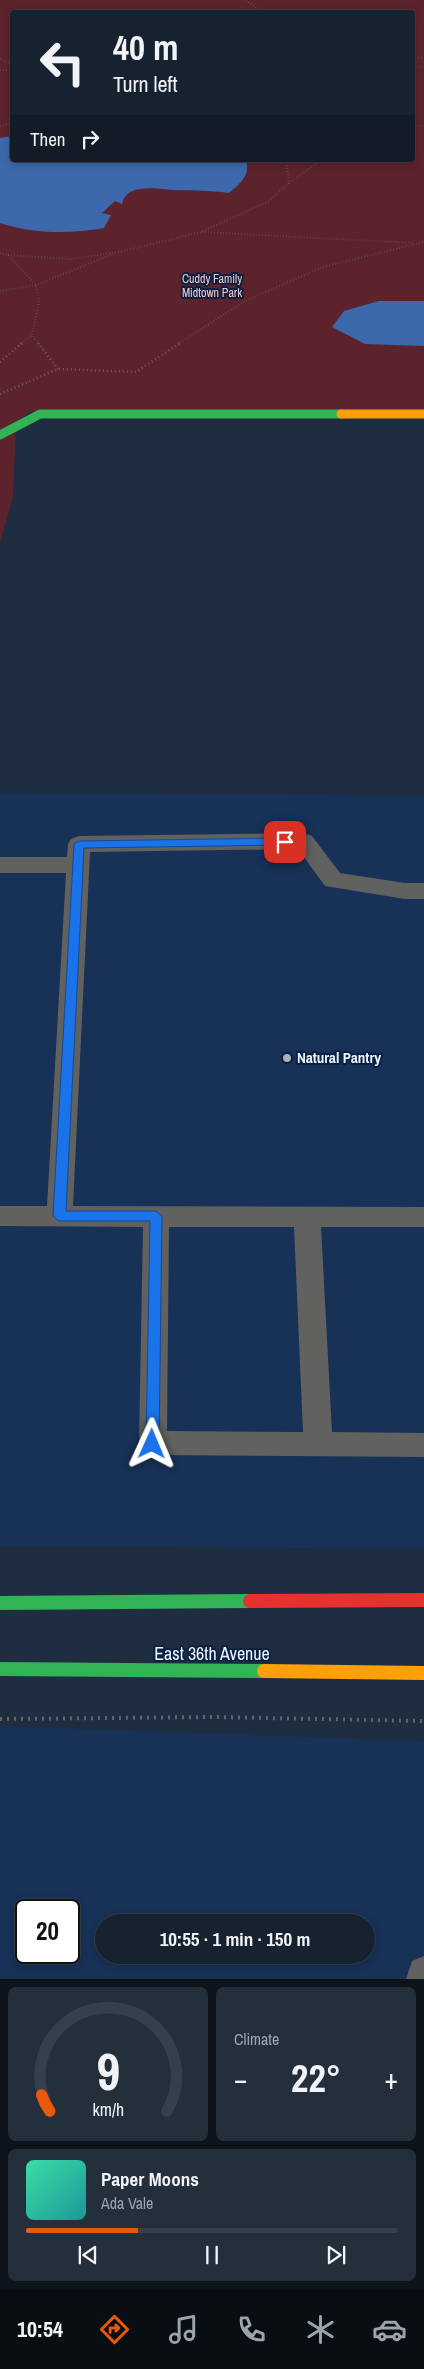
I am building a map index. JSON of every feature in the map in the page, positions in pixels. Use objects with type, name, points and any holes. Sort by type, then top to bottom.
[{"type":"main road","points":[[0,435],[40,414],[424,414]]},
{"type":"main road","points":[[0,1602],[424,1600]]},
{"type":"main road","name":"East 36th Avenue","points":[[0,1670],[424,1672]]},
{"type":"lane","points":[[59,1216],[79,844],[304,841],[333,880],[406,891],[424,891]]},
{"type":"lane","points":[[0,866],[78,866]]},
{"type":"lane","points":[[0,1216],[424,1217]]},
{"type":"lane","points":[[156,1216],[152,1444],[424,1445]]},
{"type":"lane","points":[[307,1217],[318,1444]]},
{"type":"lane","points":[[423,1979],[424,1973]]},
{"type":"path","points":[[246,0],[259,10]]},
{"type":"path","points":[[286,162],[289,183]]},
{"type":"path","points":[[0,253],[72,258],[118,252],[201,232],[269,201],[289,183],[318,162]]},
{"type":"path","points":[[201,232],[416,244]]},
{"type":"path","points":[[0,394],[58,369],[136,372],[245,301],[323,267],[424,242]]},
{"type":"path","points":[[0,290],[36,285],[118,252]]},
{"type":"path","points":[[0,362],[32,335],[39,302],[36,285],[8,255]]},
{"type":"path","points":[[32,335],[58,369]]},
{"type":"path","points":[[0,1719],[213,1717],[424,1721]]},
{"type":"shaded area","points":[[10,136],[10,162],[246,162],[247,171],[243,179],[229,193],[144,188],[130,192],[122,204],[115,201],[102,213],[111,215],[104,228],[65,232],[39,231],[0,223],[0,138]]},
{"type":"shaded area","points":[[379,301],[424,301],[424,346],[365,344],[332,327],[344,311]]},
{"type":"shaded area","points":[[0,793],[424,795],[424,1549],[0,1546]]},
{"type":"shaded area","points":[[0,1726],[424,1741],[424,1979],[0,1979]]},
{"type":"green space","name":"Cuddy Family Midtown Park","points":[[0,0],[424,0],[424,412],[30,412],[16,422],[13,497],[0,543]]},
{"type":"traffic: fast","points":[[0,435],[40,414],[341,414]]},
{"type":"traffic: fast","points":[[0,1603],[250,1601]]},
{"type":"traffic: fast","points":[[0,1669],[264,1671]]},
{"type":"traffic: slow","points":[[341,414],[424,414]]},
{"type":"traffic: slow","points":[[264,1671],[424,1673]]},
{"type":"traffic: jam","points":[[250,1601],[424,1600]]},
{"type":"place","name":"Natural Pantry","points":[[287,1058]]},
{"type":"route","points":[[152,1444],[156,1216],[59,1216],[79,844],[285,842]]}]
